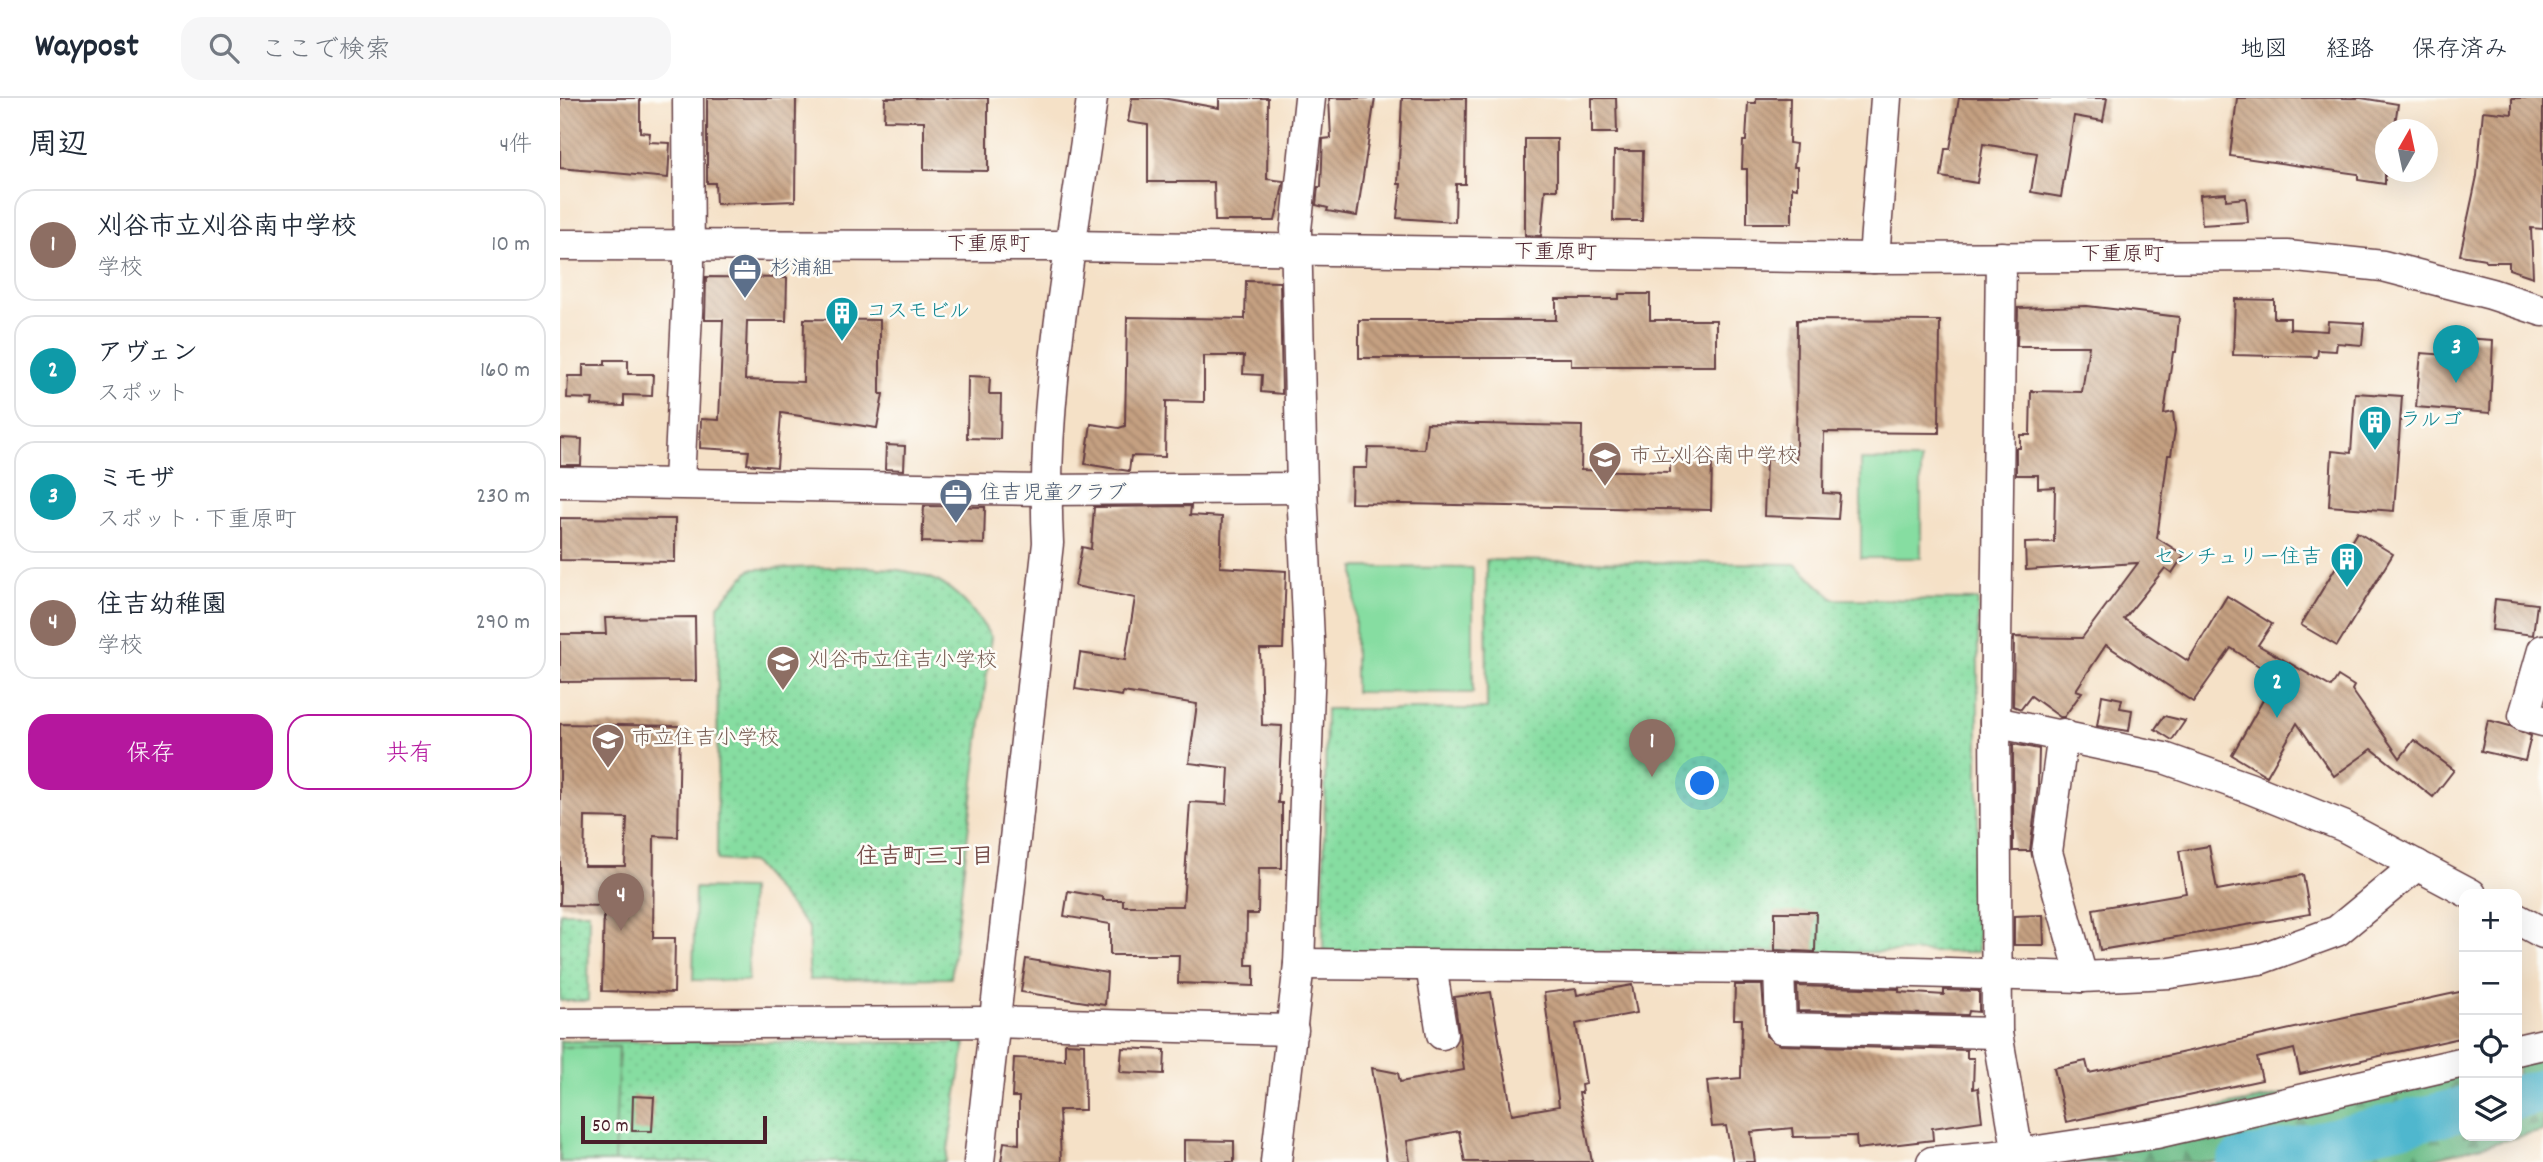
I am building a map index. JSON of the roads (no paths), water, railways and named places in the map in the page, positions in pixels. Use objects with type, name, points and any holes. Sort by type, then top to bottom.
[{"type":"street","points":[[679,482],[688,247],[688,98]]},
{"type":"street","points":[[979,1162],[1048,543],[1045,490],[1065,274],[1072,246],[1091,98]]},
{"type":"street","points":[[1276,1162],[1299,964],[1310,663],[1302,488],[1296,230],[1310,98]]},
{"type":"street","points":[[1874,258],[1886,98]]},
{"type":"street","name":"下重原町","points":[[560,245],[1072,246],[1874,258],[2287,256],[2383,266],[2491,294],[2543,311]]},
{"type":"street","points":[[2001,257],[1994,973],[1997,1033],[2018,1154]]},
{"type":"street","points":[[560,482],[1045,490],[1302,488]]},
{"type":"street","points":[[2543,650],[2524,716],[2543,721]]},
{"type":"street","points":[[1995,722],[2063,734],[2164,758],[2249,788],[2343,826],[2462,889]]},
{"type":"street","points":[[2063,734],[2048,852],[2082,977]]},
{"type":"street","points":[[1299,964],[1779,968],[2082,977],[2170,973],[2260,959],[2337,931],[2417,865]]},
{"type":"street","points":[[2522,922],[2543,933]]},
{"type":"street","points":[[1431,966],[1442,1034]]},
{"type":"street","points":[[1779,968],[1781,1028],[1997,1033]]},
{"type":"street","points":[[560,1024],[993,1023],[1293,1030]]},
{"type":"street","points":[[2522,1049],[2543,1044]]},
{"type":"street","points":[[1932,1162],[2018,1154],[2157,1133],[2459,1063]]},
{"type":"waterway","points":[[2522,1096],[2543,1091]]},
{"type":"waterway","points":[[2239,1162],[2459,1110]]},
{"type":"place","name":"杉浦組","points":[[745,300]]},
{"type":"place","name":"コスモビル","points":[[842,343]]},
{"type":"place","name":"ミモザ","points":[[2456,383]]},
{"type":"place","name":"ラルゴ","points":[[2375,452]]},
{"type":"place","name":"市立刈谷南中学校","points":[[1605,488]]},
{"type":"place","name":"住吉児童クラブ","points":[[956,525]]},
{"type":"place","name":"センチュリー住吉","points":[[2347,589]]},
{"type":"place","name":"刈谷市立住吉小学校","points":[[783,692]]},
{"type":"place","name":"アヴェン","points":[[2277,718]]},
{"type":"place","name":"市立住吉小学校","points":[[608,770]]},
{"type":"place","name":"刈谷市立刈谷南中学校","points":[[1652,777]]},
{"type":"place","name":"住吉幼稚園","points":[[621,931]]},
{"type":"district","name":"住吉町三丁目","points":[[925,858]]}]
